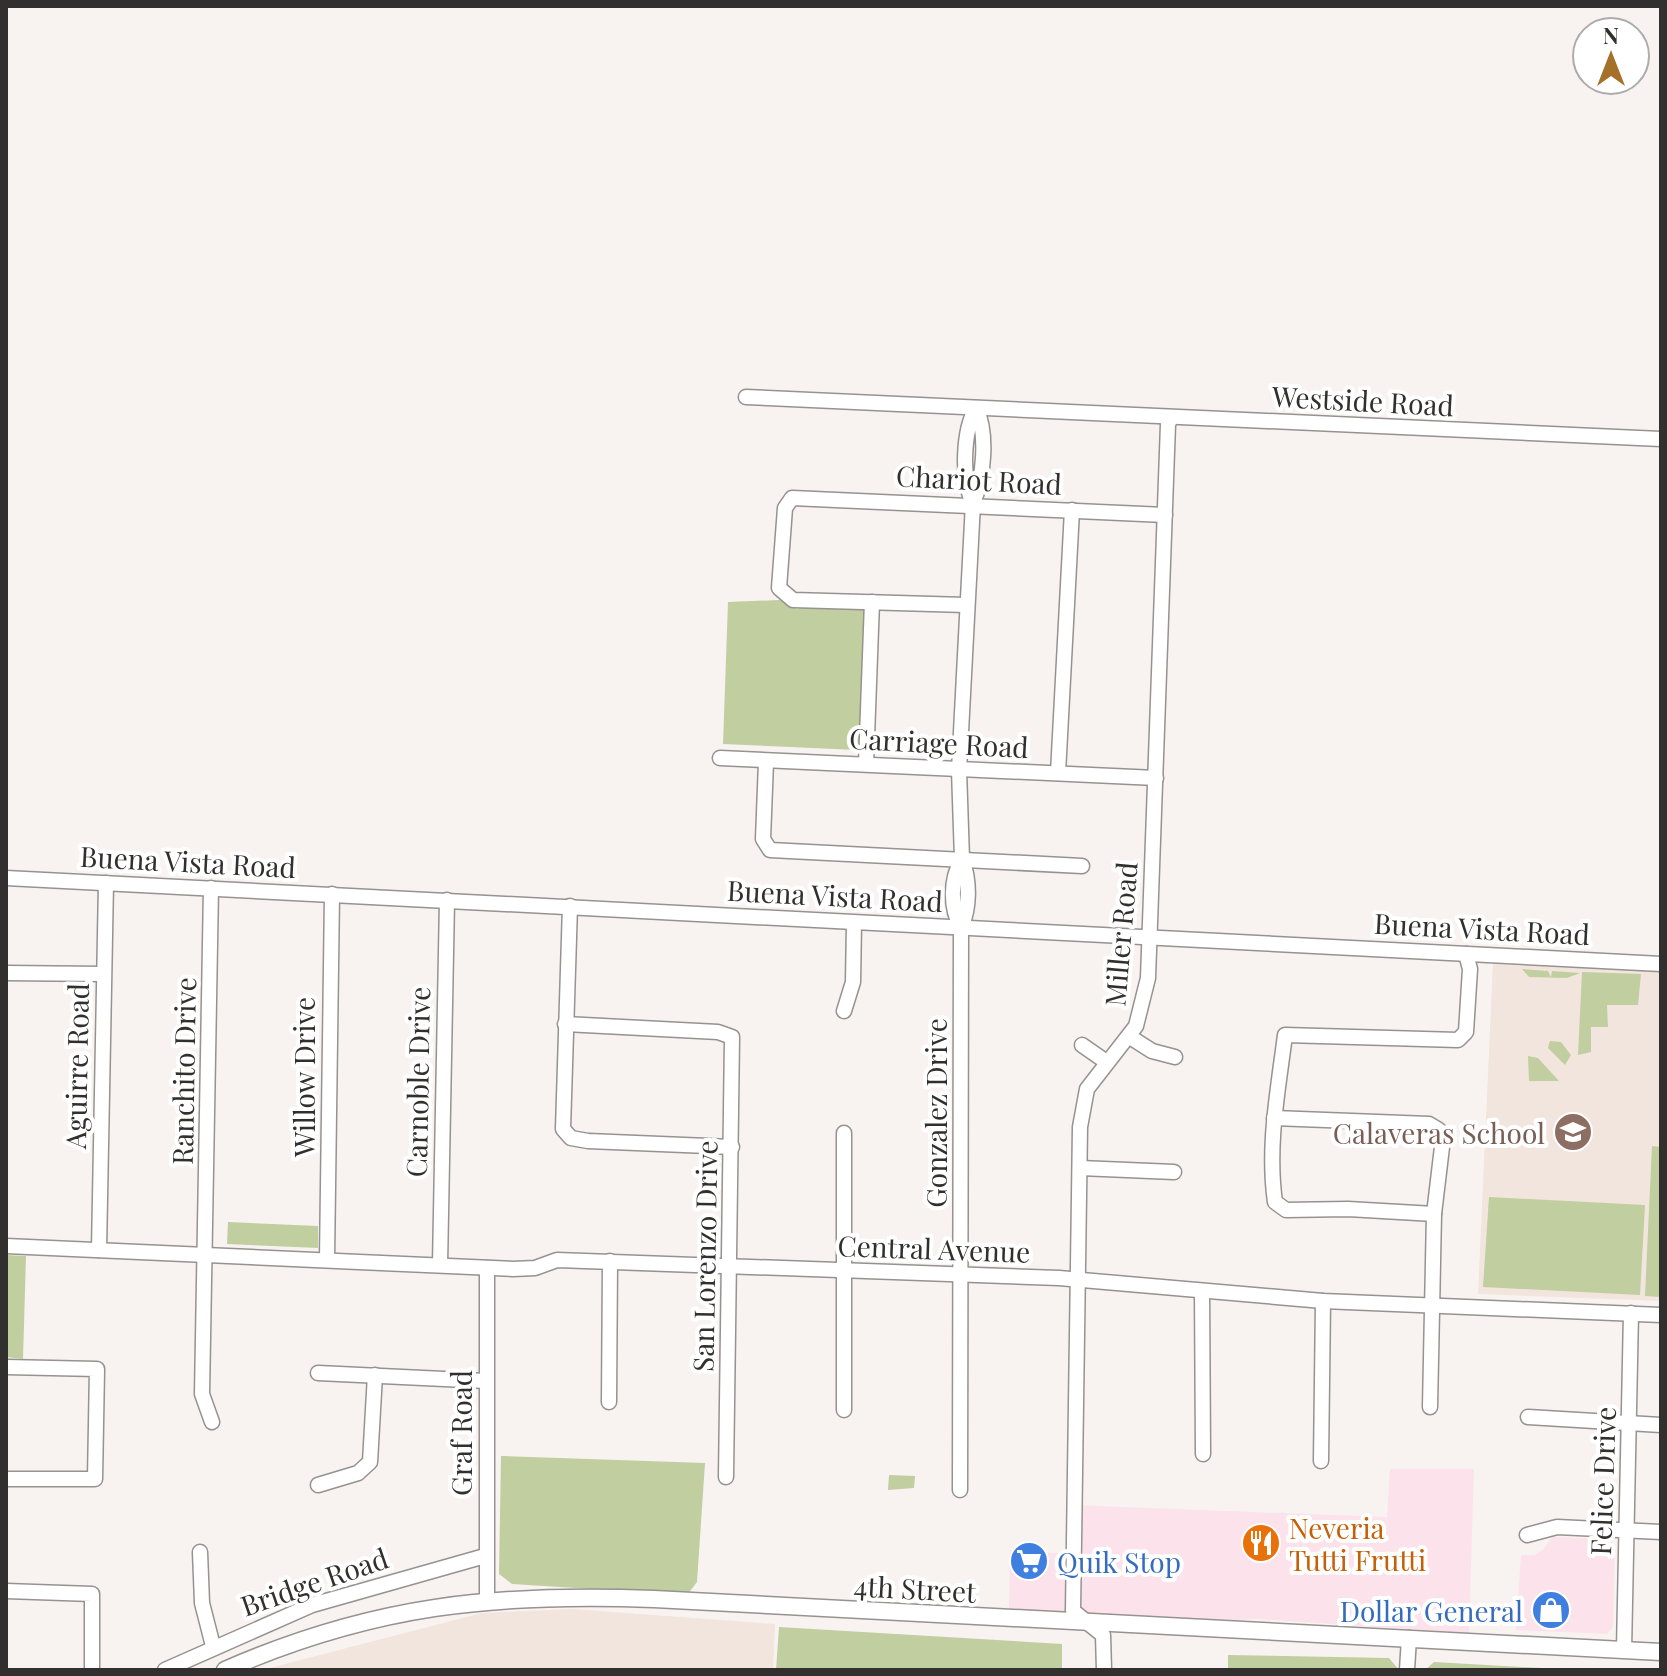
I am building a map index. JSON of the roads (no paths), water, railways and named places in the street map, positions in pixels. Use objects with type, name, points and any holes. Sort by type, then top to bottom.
[{"type":"main road","name":"4th Street","points":[[225,1670],[318,1634],[391,1615],[487,1599],[654,1599],[1661,1652]]},
{"type":"street","name":"Westside Road","points":[[746,397],[1661,439]]},
{"type":"street","name":"Gonzalez Drive","points":[[960,1490],[961,928],[967,914],[967,873],[962,859],[959,770],[973,503],[966,490],[969,420],[976,408]]},
{"type":"street","name":"Miller Road","points":[[1087,1623],[1073,1611],[1080,1168],[1084,1098],[1105,1061],[1130,1037],[1144,999],[1150,938],[1168,424],[1171,418]]},
{"type":"street","name":"Chariot Road","points":[[872,602],[793,600],[779,588],[785,508],[792,498],[973,503],[1165,515]]},
{"type":"street","points":[[1058,773],[1072,510]]},
{"type":"street","points":[[866,764],[872,602],[966,605]]},
{"type":"street","name":"Carriage Road","points":[[720,758],[1156,778]]},
{"type":"street","points":[[766,762],[763,839],[770,850],[1082,866]]},
{"type":"street","name":"Buena Vista Road","points":[[6,878],[1661,964]]},
{"type":"street","name":"Aguirre Road","points":[[99,1250],[106,883]]},
{"type":"street","name":"Ranchito Drive","points":[[211,888],[202,1394],[212,1422]]},
{"type":"street","name":"Willow Drive","points":[[327,1260],[332,894]]},
{"type":"street","name":"Carnoble Drive","points":[[440,1265],[447,900]]},
{"type":"street","points":[[570,906],[561,1114],[563,1129],[571,1138],[732,1147]]},
{"type":"street","points":[[844,1011],[852,993],[854,923]]},
{"type":"street","points":[[1434,1214],[1348,1209],[1286,1210],[1275,1202],[1271,1169],[1274,1118],[1285,1035],[1458,1040],[1466,1032],[1470,969],[1466,954]]},
{"type":"street","points":[[6,973],[103,974]]},
{"type":"street","name":"San Lorenzo Drive","points":[[565,1024],[718,1032],[732,1037],[726,1477]]},
{"type":"street","points":[[1130,1037],[1152,1051],[1175,1057]]},
{"type":"street","points":[[1082,1045],[1105,1061]]},
{"type":"street","points":[[1274,1118],[1429,1124],[1439,1130],[1442,1147],[1434,1214],[1430,1407]]},
{"type":"street","points":[[844,1133],[844,1410]]},
{"type":"street","points":[[1080,1168],[1174,1172]]},
{"type":"street","points":[[6,1246],[205,1255]]},
{"type":"street","name":"Central Avenue","points":[[205,1255],[487,1268],[531,1269],[557,1260],[961,1274],[1323,1301],[1432,1303],[1661,1315]]},
{"type":"street","points":[[609,1402],[610,1261]]},
{"type":"street","name":"Graf Road","points":[[487,1268],[487,1599]]},
{"type":"street","points":[[1202,1291],[1203,1454]]},
{"type":"street","points":[[1321,1461],[1323,1301]]},
{"type":"street","name":"Felice Drive","points":[[1624,1650],[1631,1313]]},
{"type":"street","points":[[6,1367],[97,1369],[95,1479],[6,1479]]},
{"type":"street","points":[[318,1373],[486,1381]]},
{"type":"street","points":[[318,1485],[358,1473],[370,1462],[375,1375]]},
{"type":"street","points":[[1528,1417],[1661,1425]]},
{"type":"street","points":[[1527,1535],[1557,1527],[1661,1532]]},
{"type":"street","points":[[200,1552],[202,1603],[213,1646]]},
{"type":"street","name":"Bridge Road","points":[[165,1670],[213,1646],[326,1600],[485,1556]]},
{"type":"street","points":[[6,1591],[92,1594],[92,1670]]},
{"type":"street","points":[[1087,1623],[1103,1635],[1104,1670]]},
{"type":"street","points":[[1407,1670],[1409,1638]]},
{"type":"place","name":"Calaveras School","points":[[1573,1132]]},
{"type":"place","name":"Neveria Tutti Frutti","points":[[1261,1543]]},
{"type":"place","name":"Quik Stop","points":[[1029,1561]]},
{"type":"place","name":"Dollar General","points":[[1551,1610]]}]
